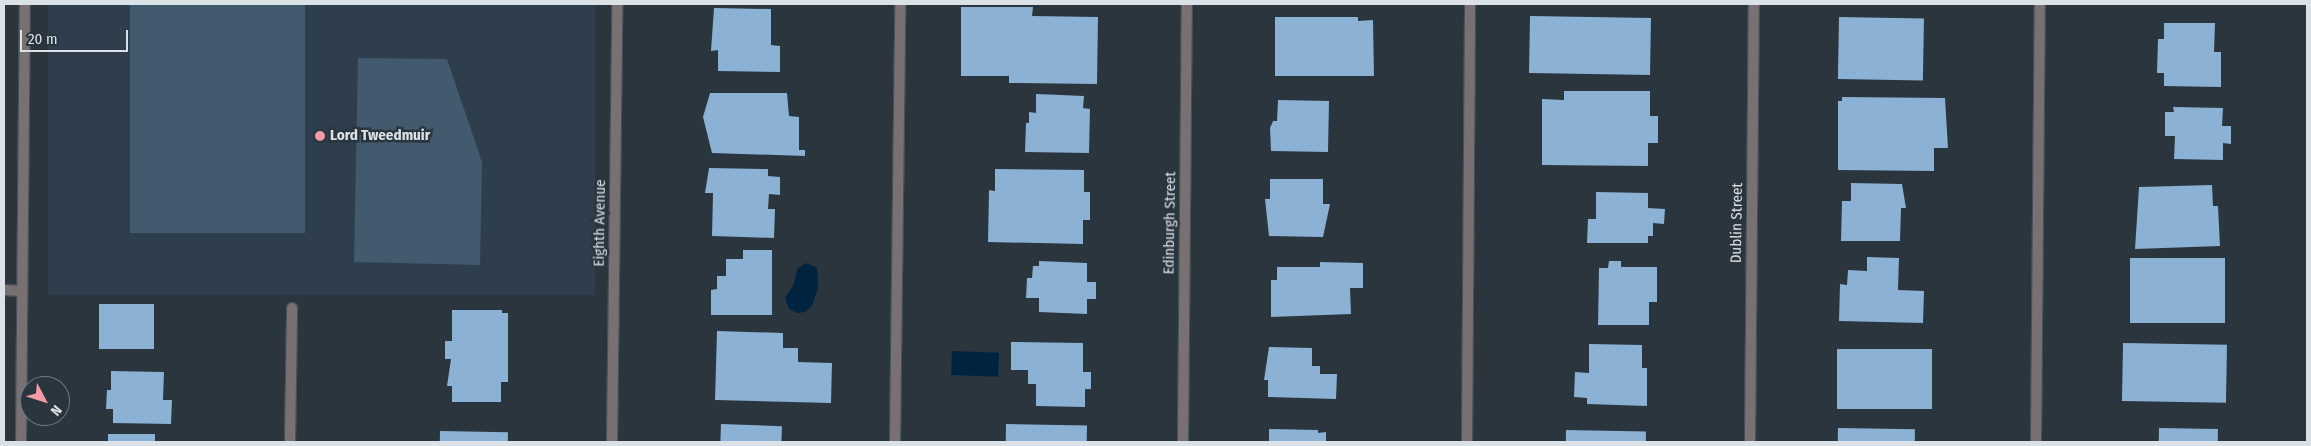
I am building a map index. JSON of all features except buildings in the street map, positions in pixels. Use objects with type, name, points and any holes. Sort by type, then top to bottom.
[{"type":"street","points":[[21,442],[25,4]]},
{"type":"street","name":"Eighth Avenue","points":[[612,442],[617,4]]},
{"type":"street","points":[[895,442],[900,4]]},
{"type":"street","name":"Edinburgh Street","points":[[1183,442],[1187,4]]},
{"type":"street","points":[[1467,442],[1470,4]]},
{"type":"street","name":"Dublin Street","points":[[1750,442],[1754,4]]},
{"type":"street","points":[[2036,442],[2040,4]]},
{"type":"street","points":[[4,290],[22,291]]},
{"type":"street","points":[[290,442],[292,308]]},
{"type":"shaded area","name":"Lord Tweedmuir","points":[[48,4],[595,4],[595,295],[48,295]]},
{"type":"shaded area","points":[[130,4],[305,4],[305,233],[130,233]]},
{"type":"shaded area","points":[[358,58],[447,59],[482,162],[480,265],[354,262]]},
{"type":"shaded area","points":[[806,263],[817,268],[818,288],[812,306],[805,312],[797,313],[789,309],[785,298],[794,284],[797,269]]},
{"type":"shaded area","points":[[952,351],[999,353],[998,377],[951,375]]},
{"type":"place","name":"Lord Tweedmuir","points":[[320,136]]}]
